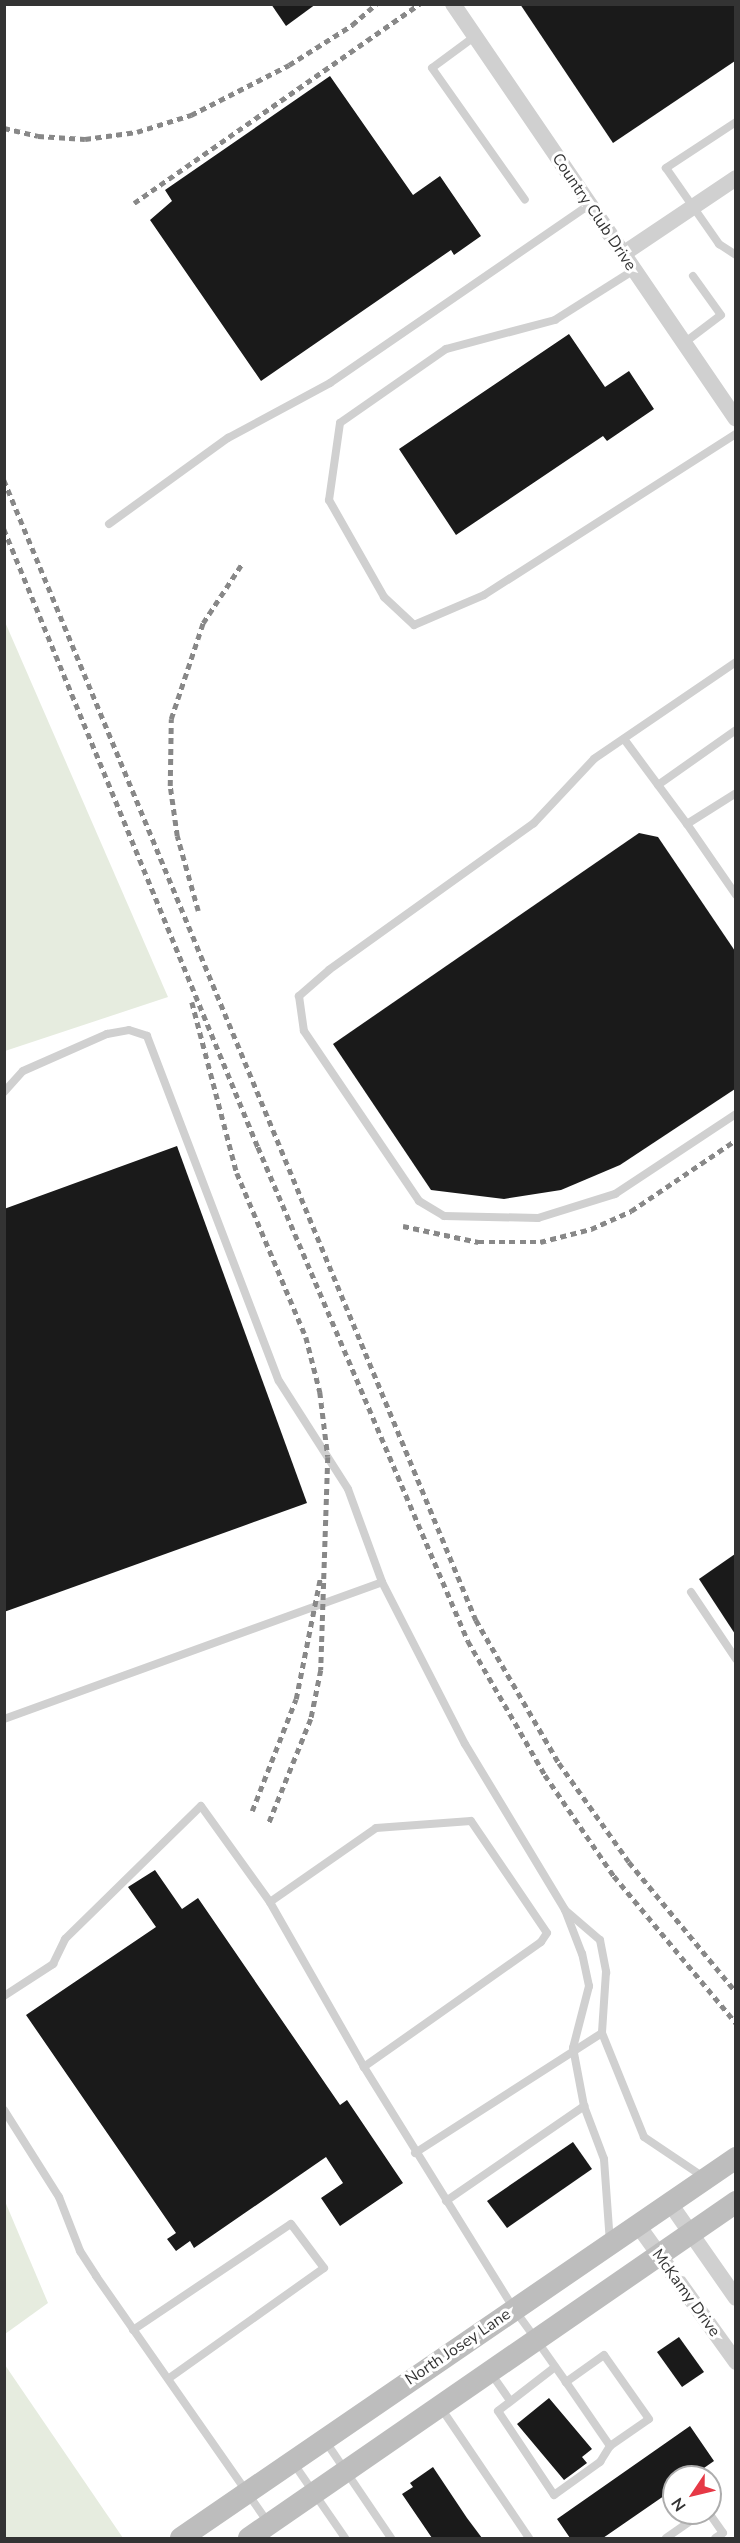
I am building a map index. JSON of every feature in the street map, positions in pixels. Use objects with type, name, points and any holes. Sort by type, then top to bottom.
[{"type":"main road","name":"North Josey Lane","points":[[181,2538],[735,2158]]},
{"type":"main road","points":[[249,2538],[657,2253],[735,2202]]},
{"type":"street","name":"Country Club Drive","points":[[453,4],[735,419]]},
{"type":"street","points":[[623,254],[735,178]]},
{"type":"street","points":[[669,2202],[735,2298]]},
{"type":"street","name":"McKamy Drive","points":[[637,2224],[735,2362]]},
{"type":"lane","points":[[474,37],[432,68],[525,200]]},
{"type":"lane","points":[[735,122],[666,168],[719,244],[735,255]]},
{"type":"lane","points":[[109,524],[228,438],[330,383],[589,205]]},
{"type":"lane","points":[[634,270],[555,320],[446,349],[340,423],[329,500],[384,597],[414,625],[484,595],[735,434]]},
{"type":"lane","points":[[684,343],[721,315],[693,276]]},
{"type":"lane","points":[[735,662],[594,759],[534,823],[328,970],[299,996],[304,1031],[419,1201],[444,1216],[538,1218],[615,1194],[735,1114]]},
{"type":"lane","points":[[658,786],[735,730]]},
{"type":"lane","points":[[624,739],[687,824],[735,895]]},
{"type":"lane","points":[[687,824],[735,793]]},
{"type":"lane","points":[[4,1092],[23,1071],[107,1034],[129,1030],[147,1036],[279,1381],[348,1489],[382,1582],[465,1744],[565,1910],[582,1954],[589,1986],[573,2048],[584,2106],[604,2158],[610,2243]]},
{"type":"lane","points":[[4,1719],[382,1582]]},
{"type":"lane","points":[[691,1592],[735,1659]]},
{"type":"lane","points":[[4,1996],[53,1964],[65,1939],[201,1806],[270,1902],[415,2153],[514,2309],[610,2446]]},
{"type":"lane","points":[[270,1902],[376,1828],[471,1821],[547,1933],[541,1942],[364,2067]]},
{"type":"lane","points":[[565,1910],[600,1940],[606,1972],[602,2033],[644,2137],[705,2178]]},
{"type":"lane","points":[[415,2153],[573,2048],[602,2033]]},
{"type":"lane","points":[[446,2201],[584,2106]]},
{"type":"lane","points":[[4,2110],[59,2197],[80,2251],[268,2525]]},
{"type":"lane","points":[[134,2330],[291,2224],[324,2268],[168,2379]]},
{"type":"lane","points":[[555,2367],[498,2411],[554,2495],[600,2463],[610,2446],[649,2420],[604,2355],[566,2382]]},
{"type":"lane","points":[[489,2371],[510,2401]]},
{"type":"lane","points":[[440,2405],[529,2538]]},
{"type":"lane","points":[[324,2439],[391,2538]]},
{"type":"lane","points":[[292,2461],[345,2538]]},
{"type":"lane","points":[[667,2538],[685,2525]]},
{"type":"lane","points":[[715,2538],[723,2533],[717,2525]]},
{"type":"shaded area","points":[[5,622],[168,997],[4,1051]]},
{"type":"shaded area","points":[[4,2199],[48,2303],[5,2334],[4,2334]]},
{"type":"shaded area","points":[[5,2365],[123,2538],[5,2538]]},
{"type":"building","points":[[271,4],[316,4],[286,26]]},
{"type":"building","points":[[520,4],[735,4],[735,61],[613,143]]},
{"type":"building","points":[[330,76],[413,195],[440,176],[481,236],[454,255],[451,250],[261,381],[150,220],[172,201],[165,190]]},
{"type":"building","points":[[569,334],[605,387],[629,371],[654,409],[607,441],[603,436],[456,535],[399,449]]},
{"type":"building","points":[[639,833],[658,837],[735,951],[735,1089],[620,1165],[561,1190],[504,1199],[431,1190],[333,1044]]},
{"type":"building","points":[[177,1146],[307,1503],[4,1612],[4,1209]]},
{"type":"building","points":[[735,1554],[735,1634],[699,1579]]},
{"type":"building","points":[[155,1870],[182,1909],[198,1898],[340,2105],[347,2100],[403,2183],[340,2226],[321,2198],[343,2183],[326,2157],[194,2248],[190,2241],[176,2251],[167,2239],[176,2233],[26,2015],[156,1927],[128,1887]]},
{"type":"building","points":[[573,2142],[592,2169],[507,2228],[487,2201]]},
{"type":"building","points":[[679,2337],[704,2372],[682,2387],[657,2352]]},
{"type":"building","points":[[549,2398],[592,2449],[582,2457],[587,2463],[564,2480],[517,2424]]},
{"type":"building","points":[[690,2426],[714,2461],[708,2465],[662,2465],[662,2497],[603,2538],[570,2538],[557,2519]]},
{"type":"building","points":[[433,2467],[482,2538],[432,2538],[402,2494],[413,2487],[410,2483]]},
{"type":"railway","points":[[4,128],[38,136],[85,139],[137,132],[191,115],[289,65],[352,25],[376,4]]},
{"type":"railway","points":[[134,203],[419,4]]},
{"type":"railway","points":[[4,480],[476,1620],[559,1763],[629,1862],[736,1992]]},
{"type":"railway","points":[[4,529],[258,1147],[468,1641],[545,1775],[614,1876],[736,2023]]},
{"type":"railway","points":[[198,911],[177,836],[170,786],[171,719],[203,623],[243,562]]},
{"type":"railway","points":[[192,1002],[237,1173],[306,1337],[320,1392],[328,1457],[321,1670],[311,1719],[269,1823]]},
{"type":"railway","points":[[403,1226],[478,1242],[540,1242],[591,1229],[631,1211],[736,1140]]},
{"type":"railway","points":[[252,1811],[296,1699],[320,1579]]}]
